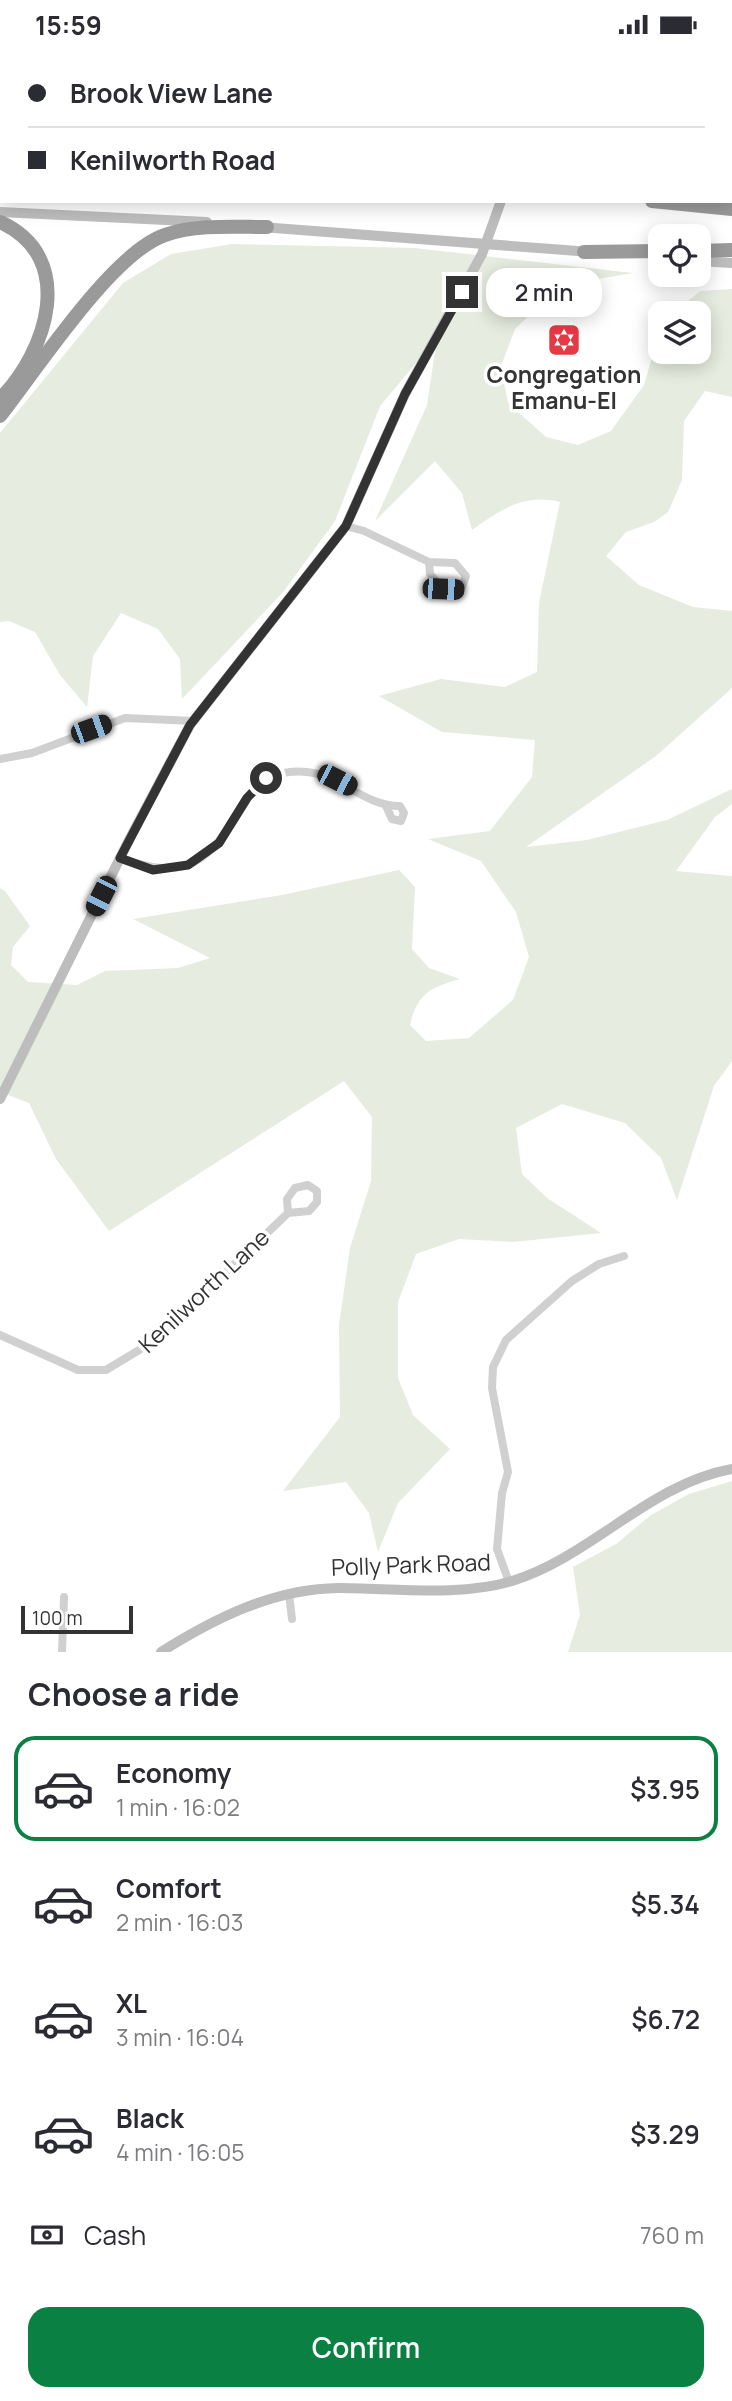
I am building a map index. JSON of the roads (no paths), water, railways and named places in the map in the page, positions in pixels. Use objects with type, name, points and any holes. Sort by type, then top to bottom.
[{"type":"highway","points":[[672,203],[732,209]]},
{"type":"highway","points":[[0,222],[16,231],[32,247],[43,271],[48,299],[46,321],[37,348],[21,374],[0,399]]},
{"type":"highway","points":[[0,416],[113,272],[136,250],[158,237],[187,229],[267,227]]},
{"type":"highway","points":[[711,251],[732,250]]},
{"type":"highway","points":[[584,252],[648,251]]},
{"type":"street","points":[[0,1099],[120,858],[194,720],[346,526],[405,394],[486,244],[500,203]]},
{"type":"street","points":[[0,212],[75,213],[648,256]]},
{"type":"street","points":[[711,262],[732,263]]},
{"type":"street","points":[[346,526],[375,535],[429,562],[454,563],[467,576],[461,589],[443,589],[430,574],[429,562]]},
{"type":"street","points":[[0,759],[32,753],[125,718],[194,720]]},
{"type":"street","points":[[120,858],[153,870],[188,865],[219,843],[247,798],[266,778],[302,770],[337,780],[386,806]]},
{"type":"street","name":"Kenilworth Lane","points":[[0,1335],[78,1370],[95,1372],[116,1366],[177,1320],[222,1273],[288,1213]]},
{"type":"street","points":[[509,1582],[497,1549],[502,1493],[508,1472],[492,1388],[493,1367],[506,1340],[572,1281],[599,1264],[624,1256]]},
{"type":"street","name":"Polly Park Road","points":[[161,1652],[205,1624],[289,1594],[334,1588],[428,1591],[509,1582],[570,1556],[655,1499],[710,1473],[732,1469]]},
{"type":"street","points":[[289,1594],[292,1619]]},
{"type":"street","points":[[62,1652],[64,1597]]},
{"type":"place","name":"Congregation Emanu-El","points":[[564,340]]}]
